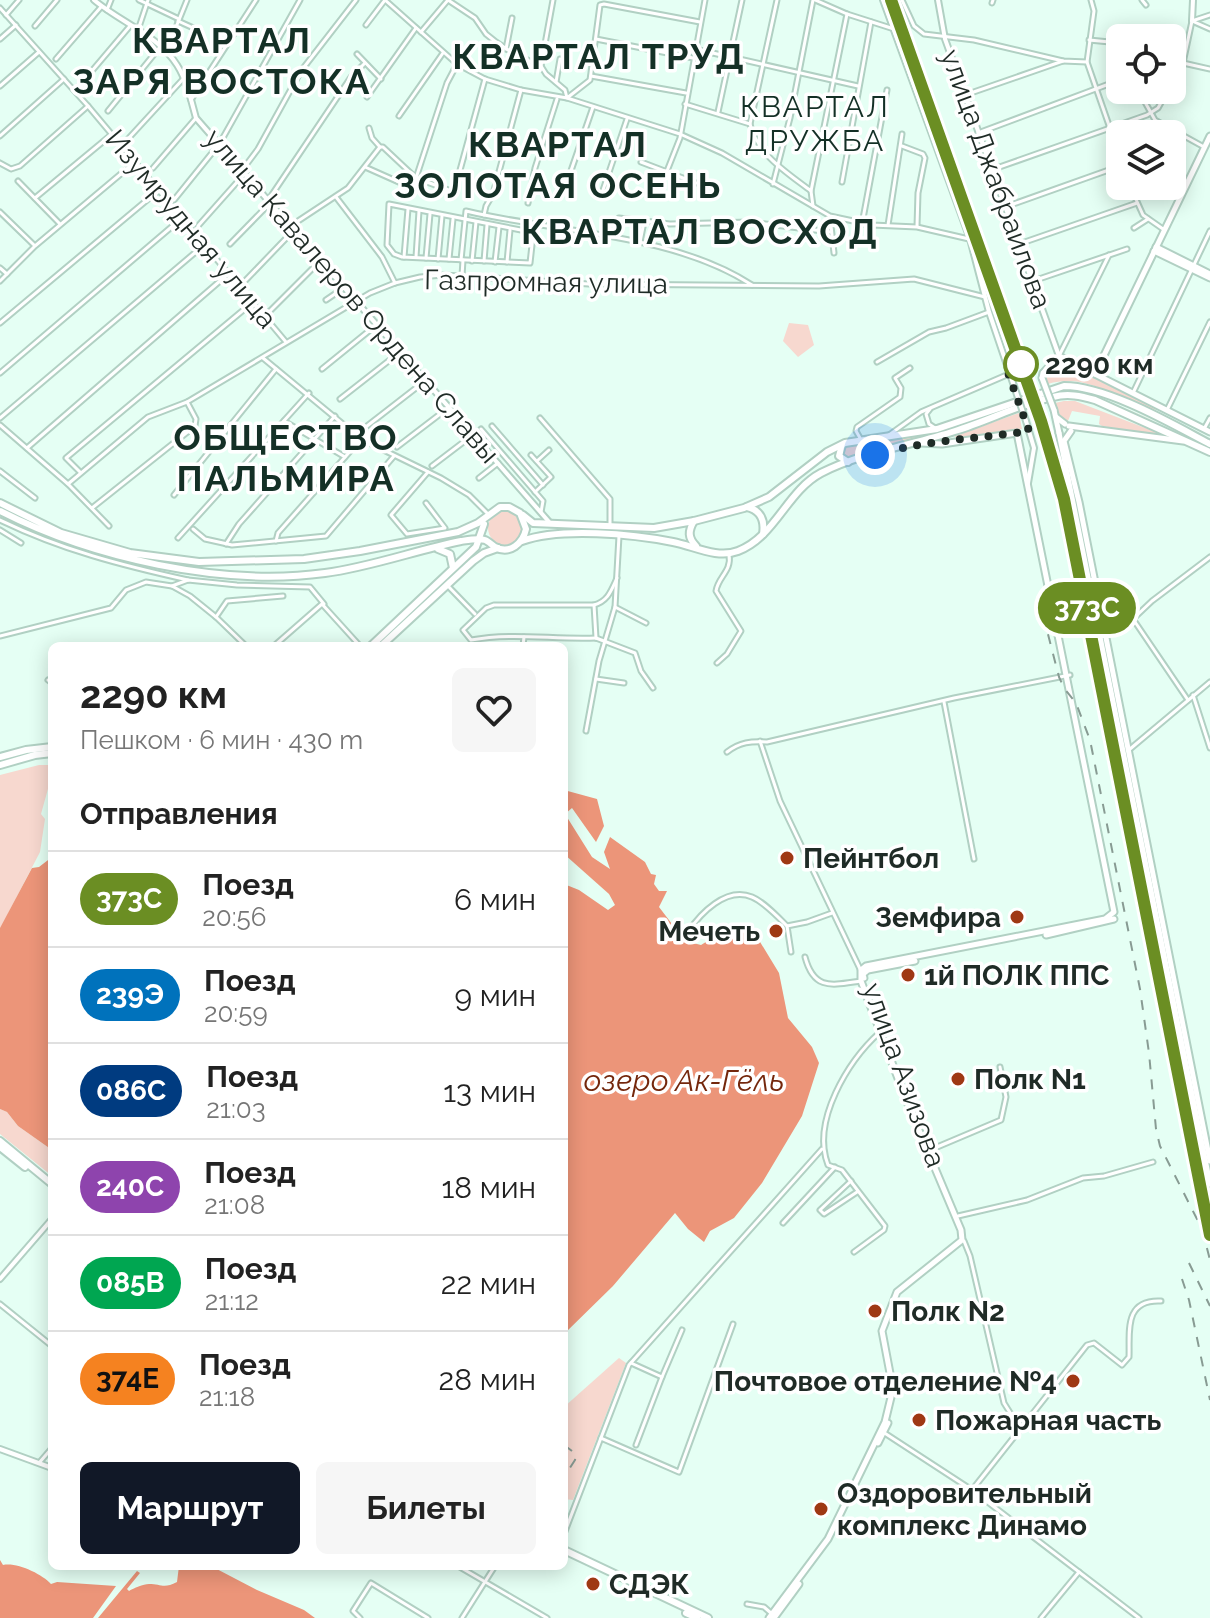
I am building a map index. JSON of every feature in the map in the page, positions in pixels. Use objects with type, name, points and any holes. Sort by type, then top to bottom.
[{"type":"main road","points":[[1186,183],[1210,136]]},
{"type":"main road","points":[[1095,374],[1178,200]]},
{"type":"main road","points":[[1155,249],[1210,276]]},
{"type":"main road","points":[[1207,431],[1059,356],[1043,373],[1055,414],[1065,430],[1067,458],[1079,502],[1210,1184]]},
{"type":"main road","points":[[0,511],[52,535],[149,563],[268,576],[323,573],[484,540],[498,548],[510,549],[522,541],[553,534],[660,539],[729,554],[752,544],[805,485],[821,473],[848,462],[940,436],[1064,386],[1077,386],[1157,416],[1210,452]]},
{"type":"main road","points":[[1051,393],[1095,400],[1173,437]]},
{"type":"main road","points":[[1157,416],[1167,410]]},
{"type":"main road","points":[[1065,430],[1082,427],[1192,438],[1210,444]]},
{"type":"main road","points":[[1192,438],[1207,431]]},
{"type":"main road","points":[[0,503],[61,533],[130,553],[199,562],[304,559],[458,532],[503,507],[520,513],[533,523],[551,525],[654,528],[694,521],[744,508],[777,492],[827,452],[845,443],[886,437],[1017,433]]},
{"type":"main road","name":"улица Азизова","points":[[862,976],[871,969],[1110,921],[1117,914],[1118,906],[1017,433]]},
{"type":"main road","points":[[845,443],[840,448],[839,456],[848,462]]},
{"type":"main road","points":[[744,508],[752,508],[758,513],[763,522],[763,534]]},
{"type":"main road","points":[[520,513],[526,526],[522,541]]},
{"type":"main road","points":[[385,642],[484,540],[484,524],[488,515]]},
{"type":"main road","points":[[694,521],[689,530],[690,538],[698,548]]},
{"type":"main road","points":[[434,548],[444,549],[450,554],[452,571]]},
{"type":"main road","points":[[376,642],[478,557],[498,548]]},
{"type":"main road","points":[[0,757],[48,747]]},
{"type":"main road","points":[[1127,752],[1210,1161]]},
{"type":"main road","points":[[0,765],[48,753]]},
{"type":"main road","name":"улица Азизова","points":[[862,976],[880,1032],[963,1236],[962,1240],[897,1292],[882,1331],[893,1389],[883,1432]]},
{"type":"main road","name":"улица Азизова","points":[[772,1617],[830,1540],[883,1432],[896,1392],[884,1334],[898,1294],[964,1241],[966,1233],[862,976]]},
{"type":"main road","points":[[0,1144],[48,1184]]},
{"type":"main road","points":[[568,1554],[697,1618]]},
{"type":"main road","points":[[568,1554],[708,1618]]},
{"type":"street","points":[[6,15],[19,0]]},
{"type":"street","points":[[35,26],[57,0]]},
{"type":"street","name":"улица Кавалеров Ордена Славы","points":[[94,0],[176,62],[184,77],[196,118],[551,525]]},
{"type":"street","points":[[56,59],[111,0]]},
{"type":"street","points":[[139,0],[200,31]]},
{"type":"street","points":[[166,53],[187,0]]},
{"type":"street","points":[[191,100],[256,0]]},
{"type":"street","points":[[174,200],[220,143],[300,0]]},
{"type":"street","points":[[198,226],[244,170],[301,71],[356,0]]},
{"type":"street","points":[[366,25],[385,0],[457,64],[485,79],[521,90],[567,98],[680,134],[722,153],[830,216],[862,224],[917,227],[970,239]]},
{"type":"street","points":[[421,32],[448,0],[475,18],[486,34],[506,49],[541,66],[565,90],[567,98]]},
{"type":"street","points":[[541,66],[553,0]]},
{"type":"street","points":[[667,171],[680,134],[705,0]]},
{"type":"street","points":[[718,112],[742,0]]},
{"type":"street","points":[[777,0],[750,124],[756,142],[778,166],[811,191]]},
{"type":"street","points":[[773,185],[814,0],[894,29]]},
{"type":"street","name":"улица Азизова","points":[[883,0],[970,239],[989,312],[1029,431],[1034,448],[1027,483]]},
{"type":"street","points":[[902,0],[919,31],[945,39],[974,40],[1063,61],[1087,62]]},
{"type":"street","name":"улица Джабраилова","points":[[938,0],[945,39],[1059,356]]},
{"type":"street","points":[[1091,0],[1094,11],[1087,62],[1108,120]]},
{"type":"street","points":[[1142,0],[1146,5]]},
{"type":"street","points":[[1186,49],[1193,0]]},
{"type":"street","points":[[137,31],[148,2]]},
{"type":"street","points":[[567,98],[587,84],[591,76],[599,8],[604,4],[700,22]]},
{"type":"street","name":"Изумрудная улица","points":[[0,8],[88,106],[286,342]]},
{"type":"street","points":[[813,206],[811,191],[847,14]]},
{"type":"street","points":[[1192,21],[1210,15]]},
{"type":"street","points":[[506,49],[512,18]]},
{"type":"street","points":[[1192,21],[1210,29]]},
{"type":"street","points":[[842,182],[871,22]]},
{"type":"street","points":[[0,39],[16,25]]},
{"type":"street","points":[[80,85],[130,26]]},
{"type":"street","points":[[367,97],[416,28]]},
{"type":"street","points":[[596,39],[693,58]]},
{"type":"street","points":[[1089,40],[1106,42]]},
{"type":"street","points":[[108,111],[160,47]]},
{"type":"street","points":[[695,49],[858,86]]},
{"type":"street","points":[[0,86],[39,51]]},
{"type":"street","points":[[399,116],[443,52]]},
{"type":"street","points":[[357,54],[381,79]]},
{"type":"street","points":[[556,82],[560,59]]},
{"type":"street","points":[[965,95],[1063,61]]},
{"type":"street","points":[[230,244],[270,201],[351,77],[365,63]]},
{"type":"street","points":[[416,178],[447,83],[457,64]]},
{"type":"street","points":[[1186,64],[1210,69]]},
{"type":"street","points":[[591,76],[687,93]]},
{"type":"street","points":[[127,140],[184,77]]},
{"type":"street","points":[[0,136],[64,79]]},
{"type":"street","points":[[369,128],[372,138],[380,147],[416,178],[454,192],[485,79]]},
{"type":"street","points":[[978,133],[1106,85]]},
{"type":"street","points":[[484,215],[493,194],[521,90]]},
{"type":"street","points":[[862,224],[887,90]]},
{"type":"street","points":[[528,203],[535,168],[557,97]]},
{"type":"street","points":[[685,104],[750,124]]},
{"type":"street","points":[[1147,104],[1159,123],[1204,147]]},
{"type":"street","points":[[1130,120],[1153,112],[1161,104]]},
{"type":"street","points":[[0,163],[11,169],[20,166],[88,106]]},
{"type":"street","points":[[565,188],[593,107]]},
{"type":"street","points":[[153,168],[196,118]]},
{"type":"street","points":[[602,193],[627,119]]},
{"type":"street","points":[[991,170],[1106,128]]},
{"type":"street","points":[[887,225],[902,134]]},
{"type":"street","points":[[35,198],[111,135]]},
{"type":"street","points":[[902,146],[923,154],[925,158],[918,193],[917,227]]},
{"type":"street","points":[[244,282],[293,227],[352,185],[380,147]]},
{"type":"street","points":[[0,281],[35,246],[135,162]]},
{"type":"street","points":[[641,162],[696,183]]},
{"type":"street","points":[[365,167],[401,183]]},
{"type":"street","points":[[1005,207],[1106,171]]},
{"type":"street","points":[[18,181],[60,224]]},
{"type":"street","points":[[0,323],[159,190]]},
{"type":"street","points":[[336,197],[382,257],[395,283]]},
{"type":"street","points":[[1136,200],[1143,215],[1164,230]]},
{"type":"street","points":[[1019,244],[1137,203]]},
{"type":"street","points":[[388,206],[408,208],[531,232],[530,263],[394,254],[387,245],[388,206]]},
{"type":"street","points":[[404,257],[408,208]]},
{"type":"street","points":[[416,257],[419,211]]},
{"type":"street","points":[[462,276],[466,211],[640,243],[729,270],[752,285]]},
{"type":"street","points":[[0,212],[35,246]]},
{"type":"street","points":[[426,258],[430,213]]},
{"type":"street","points":[[438,259],[442,216]]},
{"type":"street","points":[[830,216],[834,253]]},
{"type":"street","points":[[0,373],[182,218]]},
{"type":"street","points":[[449,259],[453,218]]},
{"type":"street","points":[[619,218],[644,222],[750,222],[831,232]]},
{"type":"street","points":[[1134,228],[1148,219]]},
{"type":"street","points":[[472,261],[476,222]]},
{"type":"street","points":[[640,243],[644,222]]},
{"type":"street","points":[[484,261],[487,225]]},
{"type":"street","points":[[495,262],[499,227]]},
{"type":"street","points":[[507,262],[510,229]]},
{"type":"street","points":[[1133,393],[1210,231]]},
{"type":"street","points":[[0,418],[204,245]]},
{"type":"street","points":[[1033,281],[1127,249]]},
{"type":"street","points":[[1059,356],[1109,255]]},
{"type":"street","points":[[269,312],[321,259]]},
{"type":"street","points":[[0,268],[7,274]]},
{"type":"street","points":[[27,448],[228,274]]},
{"type":"street","name":"Газпромная улица","points":[[68,484],[148,417],[187,402],[357,300],[395,283],[420,277],[462,276],[589,284],[819,286],[914,279],[985,297]]},
{"type":"street","points":[[326,300],[345,287]]},
{"type":"street","points":[[80,472],[66,458],[253,302]]},
{"type":"street","points":[[877,362],[929,332],[989,312]]},
{"type":"street","points":[[1167,410],[1210,322]]},
{"type":"street","points":[[322,369],[377,325]]},
{"type":"street","points":[[340,399],[401,352]]},
{"type":"street","name":"Изумрудная улица","points":[[263,358],[361,439],[469,495],[488,515]]},
{"type":"street","points":[[863,440],[857,436],[857,427],[897,400],[901,391],[895,378],[910,368]]},
{"type":"street","points":[[174,495],[276,369]]},
{"type":"street","points":[[886,437],[936,404],[1009,374]]},
{"type":"street","points":[[367,426],[425,381]]},
{"type":"street","points":[[178,538],[309,393]]},
{"type":"street","points":[[92,508],[197,423],[187,402]]},
{"type":"street","points":[[936,404],[926,414],[929,424],[940,436]]},
{"type":"street","points":[[397,447],[449,407]]},
{"type":"street","points":[[226,544],[239,524],[335,415]]},
{"type":"street","points":[[540,418],[610,499],[610,526]]},
{"type":"street","points":[[1207,431],[1210,418]]},
{"type":"street","points":[[284,421],[345,457]]},
{"type":"street","points":[[0,425],[68,484],[109,526]]},
{"type":"street","points":[[492,426],[543,485]]},
{"type":"street","points":[[481,429],[544,504],[541,512]]},
{"type":"street","points":[[1017,433],[1029,431]]},
{"type":"street","points":[[432,466],[474,434]]},
{"type":"street","points":[[276,541],[278,533],[361,439]]},
{"type":"street","points":[[537,461],[549,450]]},
{"type":"street","points":[[531,455],[551,477],[535,492]]},
{"type":"street","points":[[193,529],[205,539],[226,544],[251,545],[326,536],[394,456]]},
{"type":"street","points":[[479,478],[504,456]]},
{"type":"street","points":[[0,471],[35,498]]},
{"type":"street","points":[[426,503],[445,528],[407,534],[391,515],[428,472]]},
{"type":"street","points":[[0,520],[81,554],[188,580],[310,587],[356,642]]},
{"type":"street","points":[[0,530],[21,543]]},
{"type":"street","points":[[586,731],[604,642],[615,607],[619,536]]},
{"type":"street","points":[[717,663],[727,654],[741,631],[716,591],[718,582],[730,566],[729,554]]},
{"type":"street","points":[[1188,700],[1133,619],[1210,557]]},
{"type":"street","points":[[617,578],[608,597],[594,605],[505,604],[486,608],[463,629],[471,640],[505,635],[596,638],[638,656],[641,671],[653,688]]},
{"type":"street","points":[[172,586],[188,580]]},
{"type":"street","points":[[0,636],[111,608],[126,590],[146,582],[172,586],[216,617],[242,642]]},
{"type":"street","points":[[445,583],[477,615]]},
{"type":"street","points":[[216,617],[227,601],[283,596]]},
{"type":"street","points":[[279,642],[323,604]]},
{"type":"street","points":[[594,605],[596,638]]},
{"type":"street","points":[[615,607],[646,623]]},
{"type":"street","points":[[523,642],[524,637]]},
{"type":"street","points":[[727,752],[737,744],[1068,675]]},
{"type":"street","points":[[596,679],[624,683]]},
{"type":"street","points":[[1127,752],[1210,682]]},
{"type":"street","points":[[1193,695],[1210,748]]},
{"type":"street","points":[[944,700],[974,859]]},
{"type":"street","points":[[760,741],[780,801],[862,976],[830,985],[822,983],[814,978],[805,957]]},
{"type":"street","points":[[688,932],[706,909],[740,896],[754,898],[787,926],[791,952]]},
{"type":"street","points":[[787,926],[832,913]]},
{"type":"street","points":[[568,1524],[631,1363],[822,1149],[835,1092],[867,1043],[880,1032]]},
{"type":"street","points":[[930,1150],[1001,1120],[1006,1097],[1000,1067]]},
{"type":"street","points":[[822,1149],[828,1165],[842,1170],[885,1228],[854,1252]]},
{"type":"street","points":[[958,1216],[1027,1200],[1083,1178],[1104,1176],[1153,1162]]},
{"type":"street","points":[[783,1223],[835,1167]]},
{"type":"street","points":[[851,1181],[820,1210],[824,1214],[858,1191]]},
{"type":"street","points":[[0,1279],[48,1224]]},
{"type":"street","points":[[964,1241],[1006,1409],[1014,1419],[1015,1435]]},
{"type":"street","points":[[972,1490],[1090,1343],[1122,1365],[1129,1357],[1131,1316],[1147,1302],[1161,1301]]},
{"type":"street","points":[[0,1304],[48,1343]]},
{"type":"street","points":[[601,1438],[679,1472],[733,1324]]},
{"type":"street","points":[[636,1445],[682,1330]]},
{"type":"street","points":[[631,1363],[662,1377]]},
{"type":"street","points":[[883,1432],[972,1490],[1139,1618]]},
{"type":"street","points":[[0,1449],[48,1466]]},
{"type":"street","points":[[39,1463],[48,1453]]},
{"type":"street","points":[[465,1570],[547,1618]]},
{"type":"street","points":[[462,1618],[493,1570]]},
{"type":"street","points":[[1041,1618],[1079,1572]]},
{"type":"street","points":[[360,1618],[353,1611],[371,1583],[428,1618]]},
{"type":"street","points":[[747,1604],[764,1607],[772,1617]]},
{"type":"shaded area","points":[[789,323],[808,325],[814,345],[798,357],[783,341]]},
{"type":"shaded area","points":[[1061,364],[1158,410],[1093,385],[1064,381],[1048,384],[1046,374]]},
{"type":"shaded area","points":[[1065,389],[1085,392],[1165,425],[1085,393],[1065,391],[958,427],[846,458],[841,454],[843,448],[849,446],[936,432]]},
{"type":"shaded area","points":[[1075,401],[1166,436],[1102,426],[1099,424],[1100,416],[1072,411],[1068,421],[1061,418],[1055,403]]},
{"type":"shaded area","points":[[1019,413],[1022,429],[956,439],[955,436]]},
{"type":"shaded area","points":[[505,511],[517,516],[522,528],[517,540],[505,545],[493,540],[488,528],[493,516]]},
{"type":"shaded area","points":[[48,765],[48,789],[41,814],[45,819],[40,852],[0,929],[0,775]]},
{"type":"shaded area","points":[[0,1109],[48,1147],[48,1173],[0,1134]]},
{"type":"shaded area","points":[[619,1358],[626,1363],[573,1500],[568,1499],[568,1403]]},
{"type":"water","name":"озеро Ак-Гёль","points":[[568,791],[597,799],[604,826],[596,842],[572,808],[568,811]]},
{"type":"water","name":"озеро Ак-Гёль","points":[[568,819],[592,857],[610,869],[604,852],[610,837],[645,862],[651,874],[656,875],[654,884],[659,891],[667,891],[659,907],[685,941],[701,945],[732,926],[744,926],[754,932],[779,973],[788,1018],[812,1047],[819,1063],[802,1116],[762,1183],[734,1218],[710,1231],[704,1242],[675,1213],[613,1286],[568,1330],[568,886],[608,910],[615,905],[609,894],[568,858]]},
{"type":"water","points":[[48,860],[48,1147],[0,1109],[0,928],[32,868]]},
{"type":"water","points":[[0,1560],[3,1565],[15,1565],[42,1576],[51,1584],[116,1586],[93,1618],[0,1618]]},
{"type":"water","points":[[178,1570],[219,1570],[315,1618],[98,1618],[137,1571],[140,1573],[127,1589],[129,1591],[147,1584],[166,1586],[177,1582]]},
{"type":"railway","points":[[891,0],[1041,421],[1064,499],[1210,1235]]},
{"type":"railway","points":[[1043,615],[1059,677],[1076,703],[1090,740],[1140,989],[1160,1146],[1202,1229],[1210,1260]]},
{"type":"railway","points":[[1189,1263],[1210,1306]]},
{"type":"railway","points":[[1182,1279],[1210,1400]]},
{"type":"railway","points":[[568,1448],[576,1454],[568,1471]]},
{"type":"train","name":"373C","points":[[891,0],[1041,421],[1064,499],[1210,1235]]},
{"type":"place","name":"2290 км","points":[[1021,364]]},
{"type":"place","name":"Пейнтбол","points":[[787,858]]},
{"type":"place","name":"Земфира","points":[[1017,917]]},
{"type":"place","name":"Мечеть","points":[[776,931]]},
{"type":"place","name":"1й ПОЛК ППС","points":[[908,975]]},
{"type":"place","name":"Полк N1","points":[[958,1079]]},
{"type":"place","name":"Полк N2","points":[[875,1311]]},
{"type":"place","name":"Почтовое отделение №4","points":[[1073,1381]]},
{"type":"place","name":"Пожарная часть","points":[[919,1420]]},
{"type":"place","name":"Оздоровительный комплекс Динамо","points":[[821,1509]]},
{"type":"place","name":"СДЭК","points":[[593,1584]]},
{"type":"district","name":"КВАРТАЛ ТРУД","points":[[599,56]]},
{"type":"district","name":"КВАРТАЛ ЗАРЯ ВОСТОКА","points":[[222,60]]},
{"type":"district","name":"КВАРТАЛ ДРУЖБА","points":[[815,123]]},
{"type":"district","name":"КВАРТАЛ ЗОЛОТАЯ ОСЕНЬ","points":[[558,164]]},
{"type":"district","name":"КВАРТАЛ ВОСХОД","points":[[700,231]]},
{"type":"district","name":"ОБЩЕСТВО ПАЛЬМИРА","points":[[286,458]]},
{"type":"route","points":[[875,455],[919,443],[942,444],[1029,431],[1007,370],[1021,364]]}]
